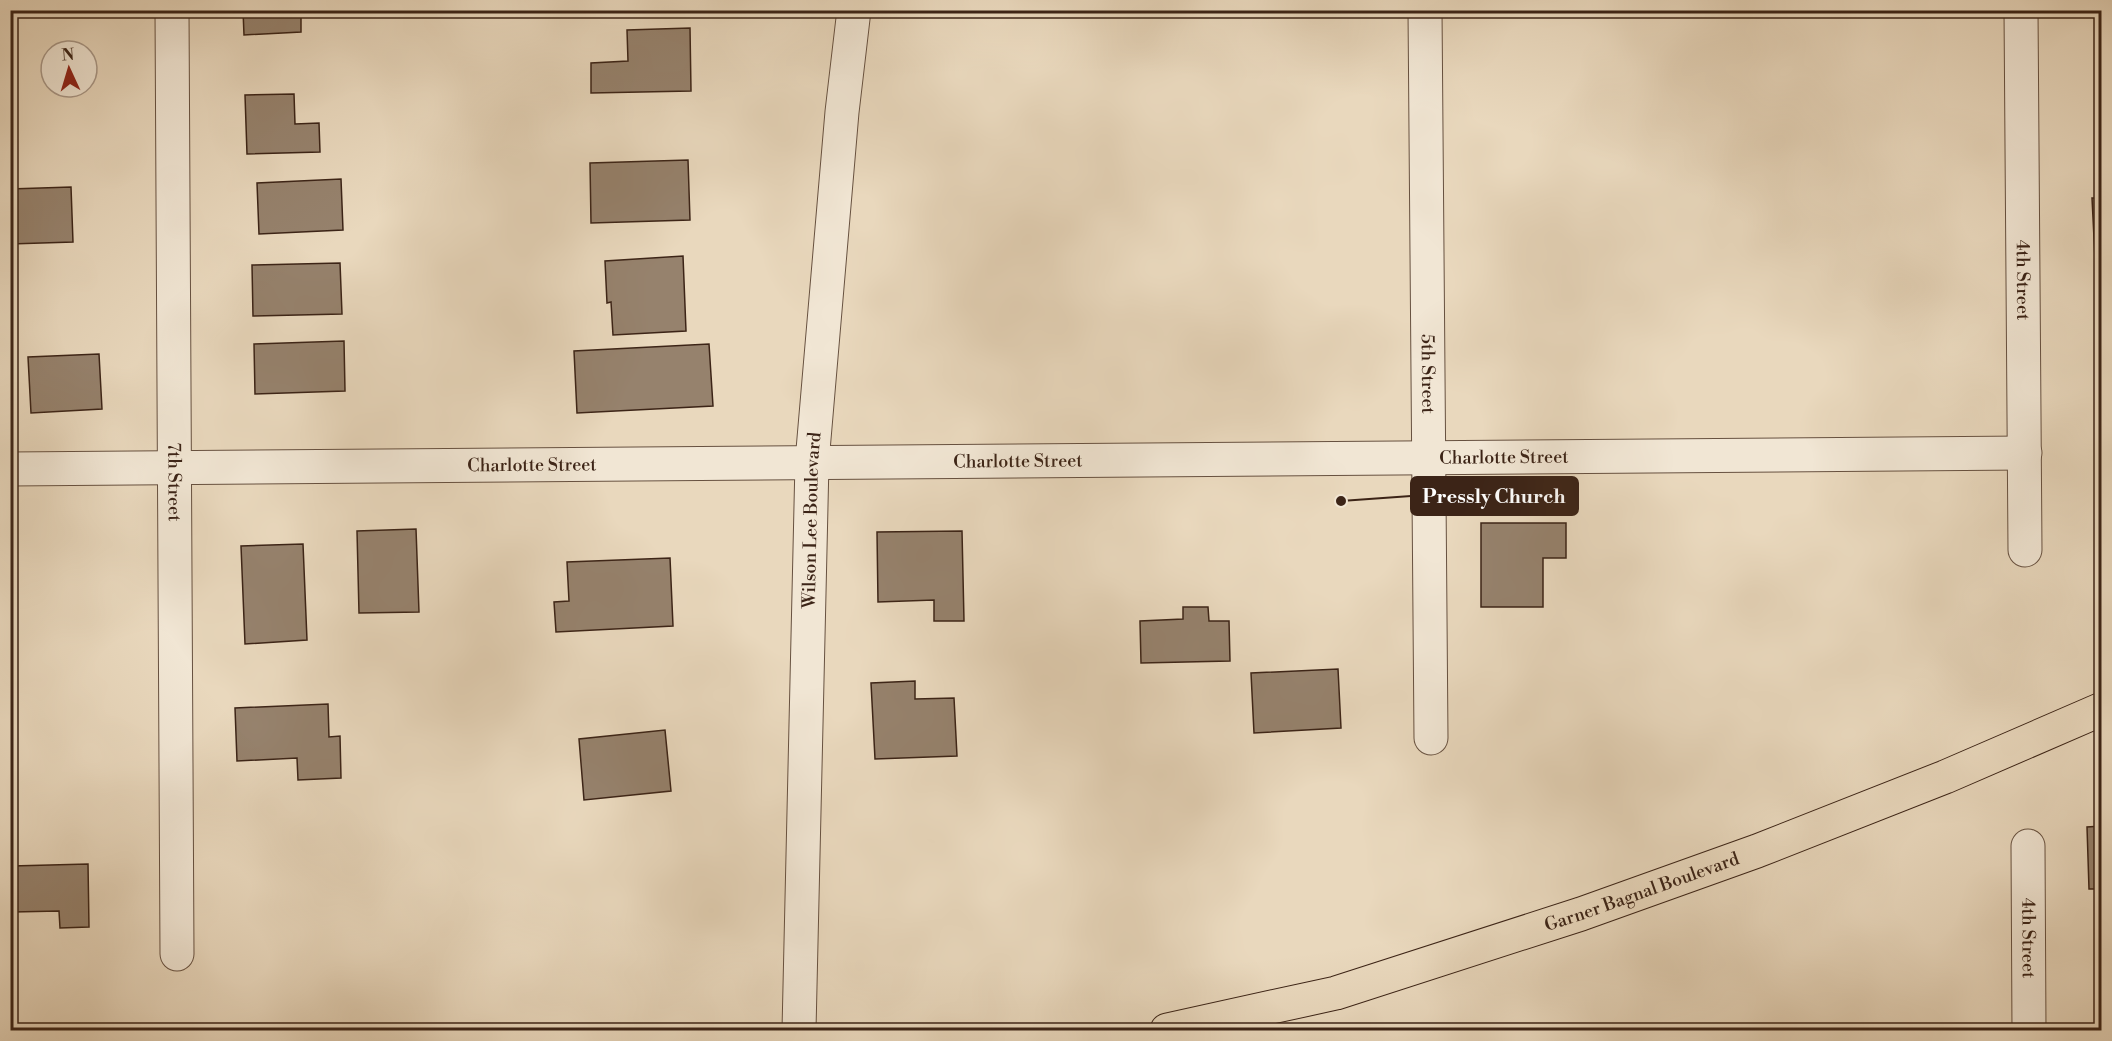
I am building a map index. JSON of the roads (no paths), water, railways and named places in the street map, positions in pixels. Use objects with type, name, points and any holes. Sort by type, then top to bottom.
[{"type":"highway","name":"Garner Bagnal Boulevard","points":[[1167,1030],[1336,993],[1581,914],[1757,851],[1945,777],[2102,709]]},
{"type":"street","name":"7th Street","points":[[172,10],[177,954]]},
{"type":"street","name":"Wilson Lee Boulevard","points":[[799,1030],[812,462],[842,112],[854,10]]},
{"type":"street","name":"5th Street","points":[[1425,10],[1431,738]]},
{"type":"street","name":"4th Street","points":[[2021,10],[2025,550]]},
{"type":"street","name":"Charlotte Street","points":[[10,469],[2025,453]]},
{"type":"street","name":"4th Street","points":[[2028,846],[2029,1030]]},
{"type":"place","name":"Pressly Church","points":[[1341,501]]}]
